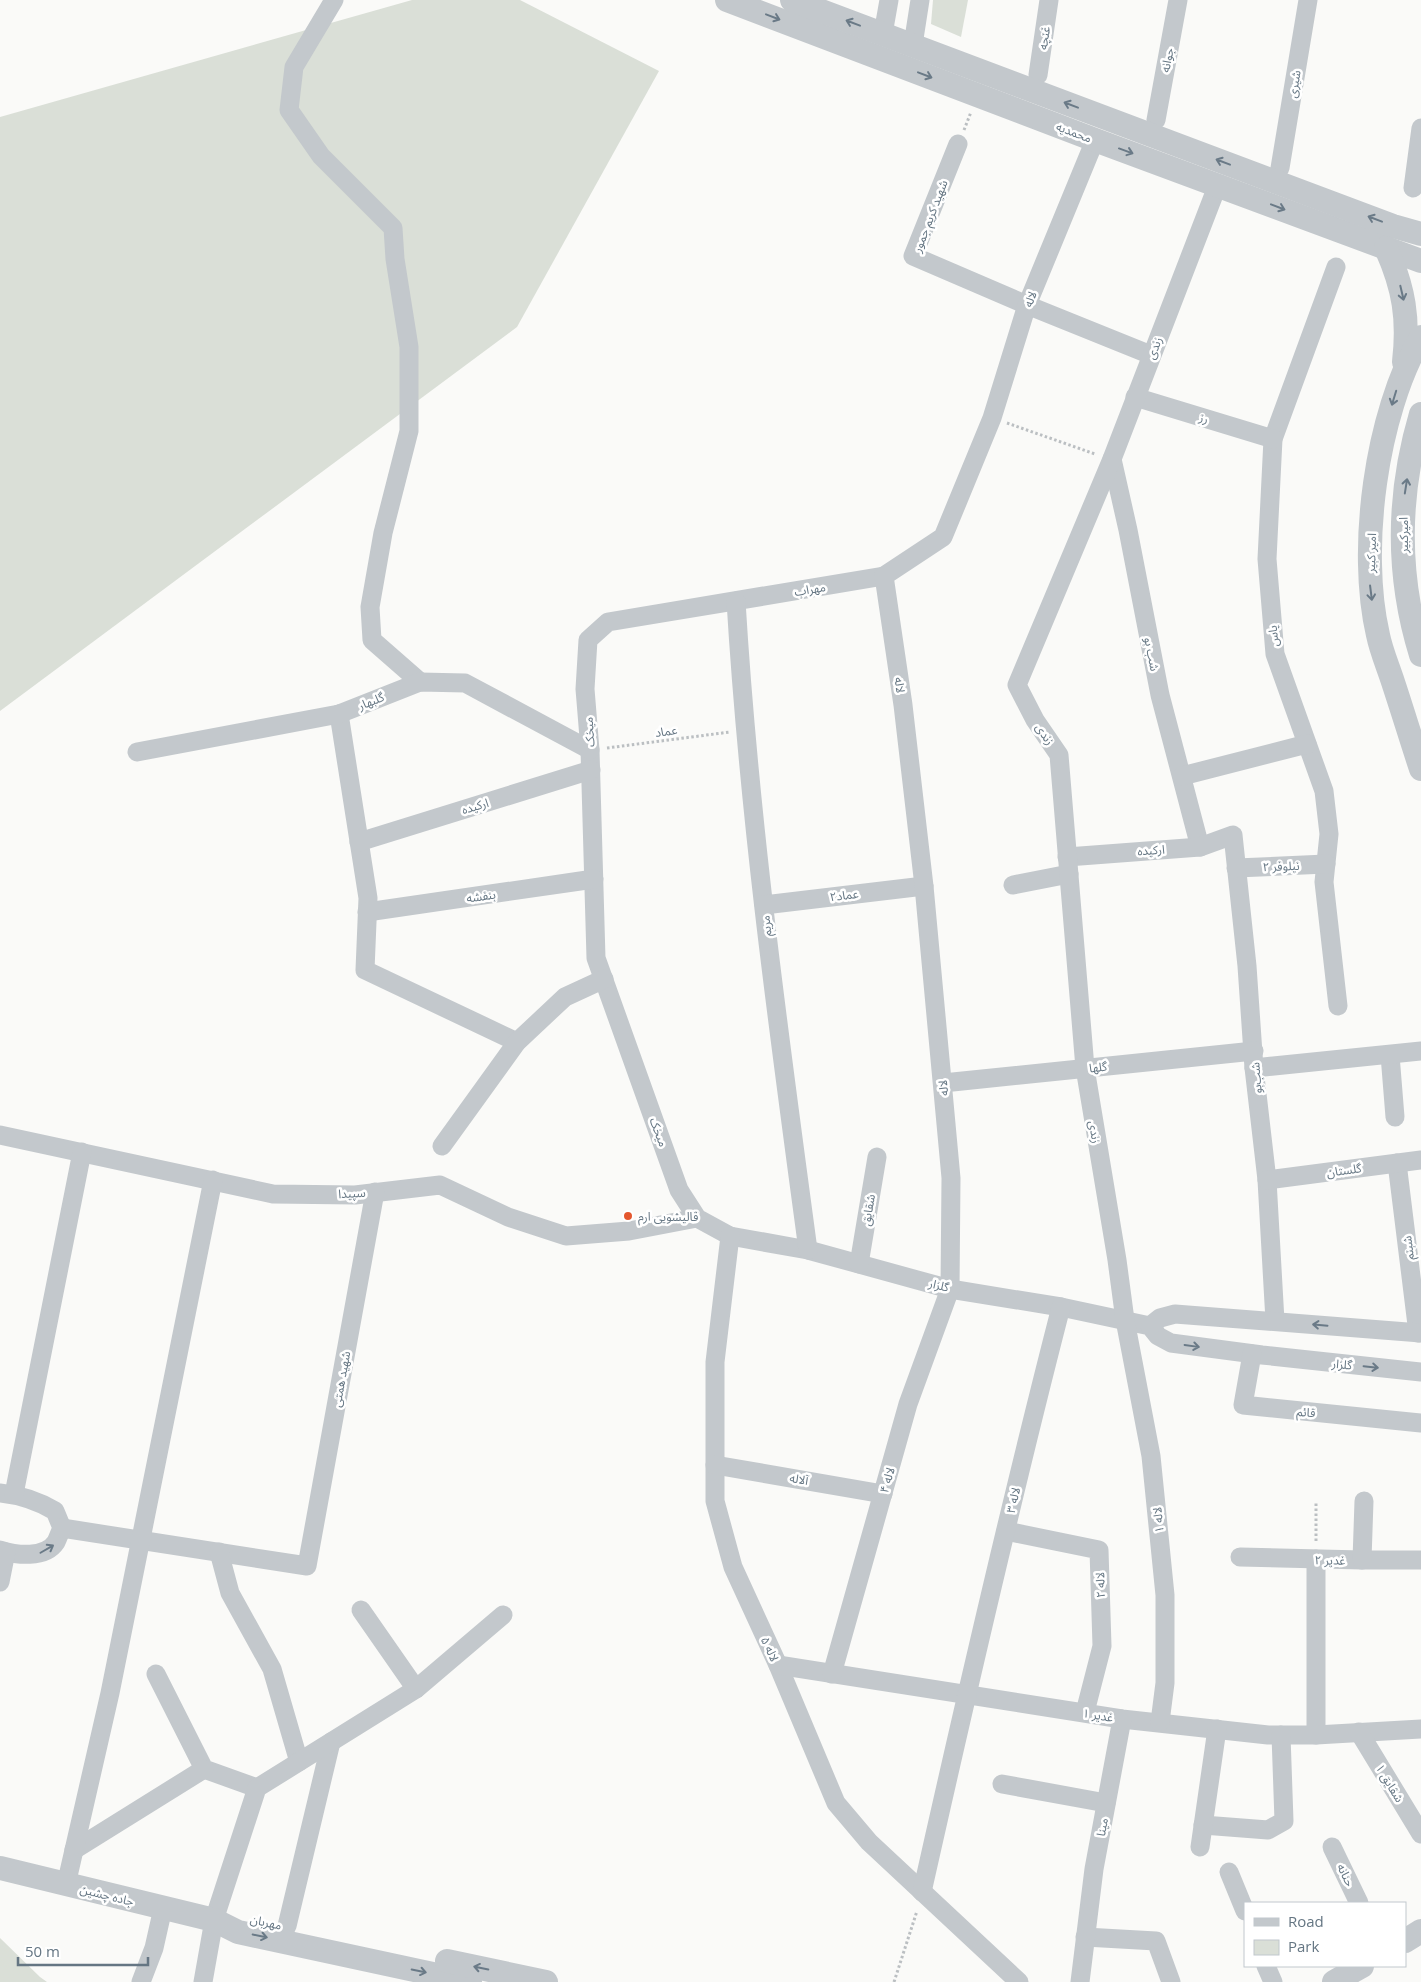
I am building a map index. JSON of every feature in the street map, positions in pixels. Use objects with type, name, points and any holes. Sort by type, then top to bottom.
[{"type":"street","points":[[334,0],[294,67],[289,110],[321,156],[393,228],[395,259],[409,347],[409,431],[383,533],[370,616],[372,640],[420,682]]},
{"type":"street","name":"محمدیه","points":[[728,0],[1095,140],[1218,184],[1421,261]]},
{"type":"street","name":"محمدیه","points":[[792,0],[1393,226],[1421,234]]},
{"type":"street","points":[[883,34],[889,0]]},
{"type":"street","points":[[913,45],[920,0]]},
{"type":"street","name":"غنچه","points":[[1038,75],[1049,0]]},
{"type":"street","name":"جوانه","points":[[1156,120],[1178,0]]},
{"type":"street","name":"شیری","points":[[1280,168],[1308,0]]},
{"type":"street","points":[[1412,188],[1421,128]]},
{"type":"street","name":"لاله","points":[[950,1289],[952,1178],[924,886],[884,576],[943,537],[992,418],[1027,305],[1095,140]]},
{"type":"street","name":"شهید کریم جمور","points":[[958,144],[913,256],[1027,305]]},
{"type":"street","name":"زندی","points":[[1125,1320],[1117,1260],[1085,1068],[1059,755],[1036,720],[1017,685],[1112,459],[1218,184]]},
{"type":"street","points":[[1386,248],[1397,272],[1407,317],[1403,371]]},
{"type":"street","name":"یاس","points":[[1336,267],[1273,439],[1267,559],[1275,654],[1324,791],[1328,834],[1324,882],[1338,1006]]},
{"type":"street","points":[[1027,305],[1151,355]]},
{"type":"street","name":"امیر کبیر","points":[[1421,338],[1403,371],[1390,410],[1379,464],[1370,550],[1370,586],[1378,637],[1421,769]]},
{"type":"street","name":"رز","points":[[1135,398],[1273,439]]},
{"type":"street","name":"امیرکبیر","points":[[1421,414],[1412,444],[1404,497],[1403,518],[1404,580],[1421,655]]},
{"type":"street","name":"شب بو","points":[[1112,459],[1160,694],[1200,847]]},
{"type":"street","name":"مهراب","points":[[736,601],[884,576]]},
{"type":"street","name":"مریم","points":[[736,601],[745,730],[764,905],[808,1250]]},
{"type":"street","name":"میخک","points":[[697,1218],[680,1190],[596,958],[591,770],[585,689],[588,640],[608,622],[736,601]]},
{"type":"street","name":"گلبهار","points":[[137,752],[339,714],[420,682],[465,683],[590,750]]},
{"type":"street","points":[[339,714],[368,898],[365,970],[517,1042]]},
{"type":"street","points":[[1182,776],[1307,744]]},
{"type":"street","name":"ارکیده","points":[[359,842],[591,770]]},
{"type":"street","name":"ارکیده","points":[[1013,885],[1068,866],[1200,847],[1233,835]]},
{"type":"street","name":"شب‌بو","points":[[1233,835],[1267,1180],[1275,1322]]},
{"type":"street","name":"نیلوفر ۲","points":[[1236,868],[1326,864]]},
{"type":"street","name":"بنفشه","points":[[367,912],[594,879]]},
{"type":"street","name":"عماد۲","points":[[764,905],[924,886]]},
{"type":"street","points":[[442,1146],[517,1042],[565,997],[604,979]]},
{"type":"street","name":"گلها","points":[[943,1083],[1085,1068],[1390,1055],[1421,1052]]},
{"type":"street","points":[[1390,1055],[1395,1116]]},
{"type":"street","name":"سپیدا","points":[[0,1134],[274,1194],[355,1195],[440,1185],[508,1217],[566,1236],[629,1231],[697,1218]]},
{"type":"street","points":[[0,1582],[3,1551],[24,1554],[42,1553],[55,1544],[62,1528],[56,1511],[42,1503],[7,1494],[82,1152]]},
{"type":"street","name":"شقایق","points":[[858,1264],[877,1157]]},
{"type":"street","name":"گلستان","points":[[1267,1180],[1421,1160]]},
{"type":"street","name":"شبنم","points":[[1397,1163],[1419,1333]]},
{"type":"street","points":[[66,1885],[110,1693],[213,1180]]},
{"type":"street","name":"شهید همتی","points":[[219,1552],[308,1566],[375,1192]]},
{"type":"street","points":[[697,1218],[730,1236]]},
{"type":"street","name":"گلزار","points":[[730,1236],[808,1250],[950,1289],[1061,1307],[1150,1326],[1158,1336],[1171,1343],[1252,1354],[1421,1372]]},
{"type":"street","name":"لاله ۵","points":[[730,1236],[715,1362],[715,1500],[733,1567],[778,1665],[836,1803],[869,1842],[1020,1982]]},
{"type":"street","name":"لاله ۴","points":[[832,1674],[908,1404],[950,1289]]},
{"type":"street","name":"لاله ۳","points":[[922,1892],[966,1694],[1061,1307]]},
{"type":"street","points":[[1150,1326],[1160,1318],[1175,1314],[1419,1333]]},
{"type":"street","name":"لاله ۱","points":[[1125,1320],[1151,1456],[1165,1595],[1166,1683],[1160,1722]]},
{"type":"street","name":"قائم","points":[[1252,1354],[1244,1406],[1421,1423]]},
{"type":"street","name":"آلاله","points":[[715,1465],[883,1494]]},
{"type":"street","points":[[1362,1560],[1364,1501]]},
{"type":"street","points":[[62,1528],[219,1552],[230,1593],[272,1669],[299,1762]]},
{"type":"street","name":"لاله ۲","points":[[1006,1531],[1099,1550],[1102,1646],[1085,1712]]},
{"type":"street","name":"غدیر ۲","points":[[1240,1557],[1421,1560]]},
{"type":"street","points":[[1316,1559],[1316,1736]]},
{"type":"street","points":[[361,1610],[416,1689]]},
{"type":"street","points":[[203,1982],[214,1920],[258,1788],[416,1689],[502,1615]]},
{"type":"street","name":"غدیر ۱","points":[[778,1665],[1122,1718],[1217,1729],[1316,1736],[1421,1729]]},
{"type":"street","points":[[156,1674],[204,1768],[258,1788]]},
{"type":"street","name":"مینا","points":[[1080,1982],[1094,1869],[1122,1718]]},
{"type":"street","points":[[1200,1847],[1217,1729]]},
{"type":"street","name":"شقایق ۱","points":[[1359,1732],[1421,1834]]},
{"type":"street","points":[[1203,1825],[1268,1830],[1284,1821],[1281,1735]]},
{"type":"street","points":[[287,1926],[332,1742]]},
{"type":"street","points":[[74,1850],[204,1768]]},
{"type":"street","points":[[1002,1784],[1106,1803]]},
{"type":"street","name":"حنانه","points":[[1332,1846],[1359,1902]]},
{"type":"street","name":"جاده چشین","points":[[0,1868],[214,1920]]},
{"type":"street","points":[[1229,1872],[1244,1909]]},
{"type":"street","points":[[141,1982],[154,1948],[163,1908]]},
{"type":"street","name":"مهربان","points":[[214,1920],[241,1916],[546,1982]]},
{"type":"street","name":"مهربان","points":[[214,1920],[238,1932],[470,1982]]},
{"type":"street","points":[[1406,1939],[1421,1931]]},
{"type":"street","points":[[1085,1937],[1156,1941],[1171,1982]]},
{"type":"street","points":[[1266,1967],[1273,1982]]},
{"type":"street","points":[[1334,1982],[1360,1967]]},
{"type":"path","points":[[958,144],[978,95]]},
{"type":"path","points":[[992,418],[1112,459]]},
{"type":"path","name":"عماد","points":[[590,750],[745,730]]},
{"type":"path","points":[[1316,1502],[1316,1559]]},
{"type":"path","points":[[894,1982],[922,1892]]},
{"type":"green space","points":[[412,0],[520,0],[659,71],[517,327],[0,711],[0,117]]},
{"type":"green space","points":[[933,0],[968,0],[961,37],[931,24]]},
{"type":"green space","points":[[0,1938],[40,1977],[47,1982],[0,1982]]},
{"type":"place","name":"قالیشویی ارم","points":[[628,1216]]}]
